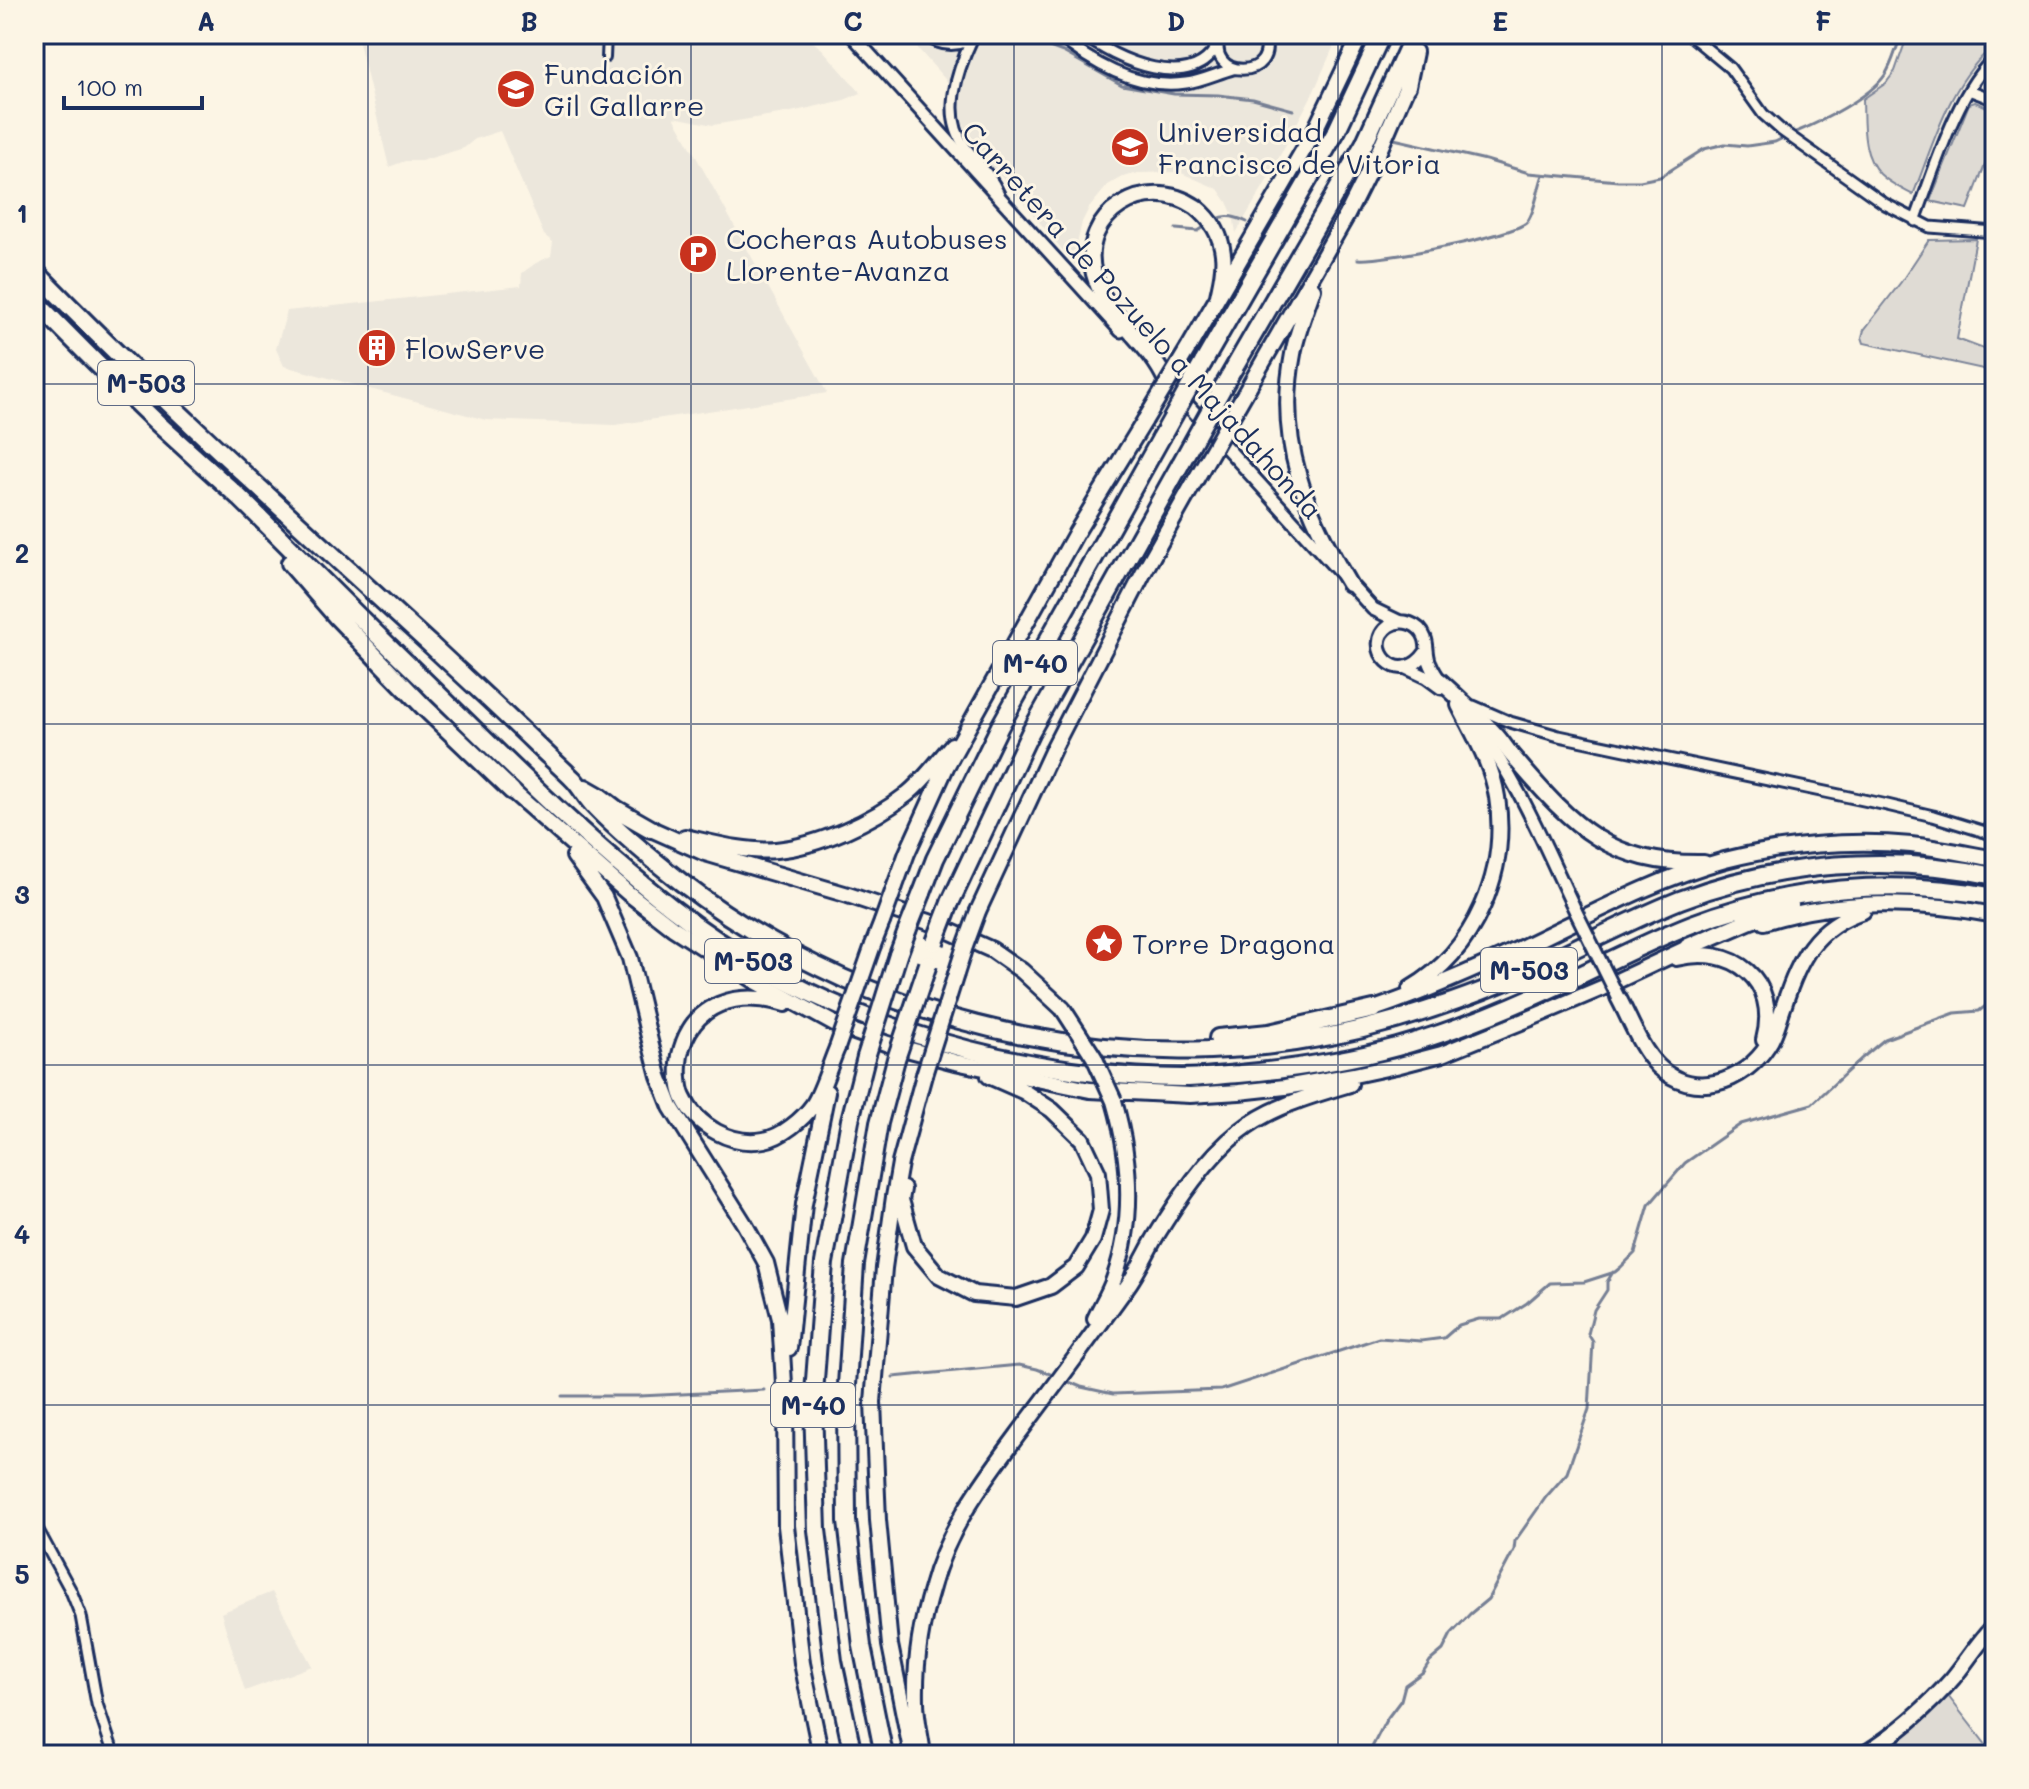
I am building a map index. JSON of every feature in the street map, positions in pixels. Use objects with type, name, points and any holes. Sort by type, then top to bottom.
[{"type":"highway","name":"M-40","points":[[853,1755],[833,1661],[817,1530],[813,1406],[824,1263],[850,1120],[866,1057],[898,955],[935,859],[1000,726],[1337,130],[1382,34]]},
{"type":"highway","name":"M-40","points":[[884,1755],[862,1646],[847,1521],[846,1400],[855,1264],[879,1123],[896,1059],[950,903],[1030,733],[1223,387],[1364,144],[1416,34]]},
{"type":"highway","points":[[1407,86],[1416,34]]},
{"type":"highway","name":"M-503","points":[[34,270],[144,382],[440,654],[650,857],[743,925],[806,961],[868,988],[971,1024],[1054,1041],[1121,1048],[1190,1050],[1313,1039],[1391,1022],[1467,996],[1685,898],[1768,875],[1805,868],[1872,863],[1907,864],[1995,876]]},
{"type":"highway","name":"M-503","points":[[34,300],[510,763],[600,847],[673,909],[716,939],[806,990],[867,1017],[960,1048],[1087,1072],[1185,1078],[1317,1065],[1396,1047],[1473,1022],[1656,939],[1737,909],[1809,893],[1874,887],[1938,889],[1995,897]]},
{"type":"highway","points":[[169,434],[185,458],[270,541],[337,617],[424,707],[512,791]]},
{"type":"highway","name":"M-503","points":[[576,783],[651,829]]},
{"type":"highway","points":[[1688,947],[1786,906],[1874,887]]},
{"type":"highway","name":"M-503","points":[[1054,1041],[1149,1042],[1229,1038],[1269,1033],[1374,1009]]},
{"type":"main road","points":[[807,1010],[766,998],[735,999],[714,1006],[696,1020],[684,1038],[678,1065],[682,1095],[694,1114],[712,1130],[734,1139],[764,1140],[787,1131],[814,1104],[907,853],[946,767],[1076,533],[1315,130],[1361,34]]},
{"type":"main road","points":[[912,1755],[890,1645],[878,1520],[873,1402],[884,1268],[900,1163],[924,1075],[978,911],[1054,747],[1146,568],[1322,261],[1379,151],[1407,86]]},
{"type":"main road","points":[[1166,381],[1156,361],[1109,306],[1097,283],[1091,261],[1092,247],[1100,225],[1115,208],[1137,197],[1162,194],[1185,199],[1205,214],[1220,240],[1224,262],[1218,296]]},
{"type":"main road","points":[[1322,261],[1293,354],[1288,402],[1291,447],[1302,491],[1325,544],[1349,584]]},
{"type":"main road","points":[[1439,680],[1459,703],[1493,732],[1556,806],[1603,842],[1658,861],[1724,861]]},
{"type":"main road","name":"M-503","points":[[1374,1009],[1436,971],[1478,917],[1490,887],[1497,857],[1497,797],[1484,754],[1459,703]]},
{"type":"main road","points":[[651,829],[729,847],[776,851],[819,841],[869,820],[908,794],[975,717]]},
{"type":"main road","points":[[512,791],[581,863],[604,897],[630,958],[659,1076],[671,1107],[766,1263],[780,1319],[785,1400],[786,1526],[802,1663],[821,1755]]},
{"type":"main road","name":"M-503","points":[[512,791],[628,893],[673,928],[807,1010],[838,1026],[888,1044],[955,1062],[1090,1090],[1190,1095],[1285,1087],[1354,1075],[1442,1054]]},
{"type":"main road","name":"M-503","points":[[651,829],[705,853],[929,922],[992,950],[1022,971],[1063,1009],[1094,1057],[1114,1101],[1128,1169],[1128,1205],[1113,1280],[1081,1348]]},
{"type":"main road","name":"M-503","points":[[1374,1009],[1456,978],[1652,886],[1724,861],[1774,851],[1867,844],[1934,848],[1995,859]]},
{"type":"main road","name":"M-503","points":[[1754,1063],[1769,1045],[1793,977],[1809,949],[1824,932],[1845,917],[1899,904]]},
{"type":"main road","name":"M-503","points":[[923,1755],[916,1702],[920,1642],[932,1586],[947,1543],[989,1473],[1128,1285],[1185,1192],[1239,1132],[1271,1112],[1442,1054],[1588,994],[1688,947],[1778,918],[1838,907],[1899,904],[1942,906],[1995,915]]},
{"type":"main road","name":"M-503","points":[[1650,965],[1706,954],[1729,959],[1754,978],[1768,1010],[1767,1031],[1754,1063]]},
{"type":"main road","points":[[1618,997],[1648,1053],[1659,1067],[1675,1077],[1699,1085],[1720,1084],[1754,1063]]},
{"type":"main road","points":[[785,1400],[804,1204],[837,1048]]},
{"type":"main road","points":[[911,1128],[901,1200],[914,1246],[939,1276],[974,1294],[1016,1298],[1051,1286],[1076,1267],[1093,1239],[1101,1210],[1098,1173],[1082,1139],[1052,1110],[1023,1091],[955,1062]]},
{"type":"main road","points":[[1863,1755],[1899,1730],[1928,1704],[1952,1680],[1995,1625]]},
{"type":"street","points":[[606,58],[607,34]]},
{"type":"street","name":"Carretera de Pozuelo a Majadahonda","points":[[851,34],[1349,584],[1373,609],[1400,622]]},
{"type":"street","name":"Carretera de Pozuelo a Majadahonda","points":[[864,34],[878,62]]},
{"type":"street","points":[[925,34],[940,44],[949,45],[975,36]]},
{"type":"street","points":[[1056,34],[1112,71],[1155,83],[1186,83],[1233,69],[1251,69],[1264,57],[1266,46],[1263,34]]},
{"type":"street","points":[[1083,34],[1120,58],[1171,70],[1202,63],[1220,38]]},
{"type":"street","points":[[1689,34],[1730,68],[1763,114],[1781,130],[1885,204],[1919,223],[1995,232]]},
{"type":"street","points":[[975,36],[966,52],[955,86],[954,115],[959,137],[989,175],[1000,197]]},
{"type":"street","points":[[1220,38],[1219,54],[1224,63],[1233,69]]},
{"type":"street","points":[[1919,223],[1947,137],[1969,90],[1987,64],[1995,58]]},
{"type":"street","points":[[1969,90],[1995,100]]},
{"type":"street","name":"Carretera de Pozuelo a Majadahonda","points":[[1373,609],[1381,635]]},
{"type":"street","points":[[1439,680],[1429,662],[1427,644],[1421,630],[1408,622],[1400,622],[1392,624],[1381,635],[1383,657],[1394,667],[1407,668],[1426,677],[1459,703],[1489,742],[1512,780],[1618,997]]},
{"type":"street","points":[[1407,668],[1415,665],[1426,652]]},
{"type":"street","points":[[1459,703],[1547,733],[1887,805],[1995,835]]},
{"type":"street","points":[[34,1523],[81,1616],[97,1704],[114,1755]]},
{"type":"shaded area","points":[[357,34],[803,34],[822,49],[861,93],[791,112],[713,125],[674,117],[827,393],[615,425],[486,420],[284,366],[276,349],[287,311],[521,286],[522,273],[551,256],[553,242],[544,235],[500,131],[475,139],[464,148],[389,167]]},
{"type":"shaded area","name":"Universidad Francisco de Vitoria","points":[[905,34],[1339,34],[1314,91],[1236,233],[1233,215],[1218,189],[1179,172],[1139,173],[1122,177],[1108,185],[1082,222],[1076,249],[1080,271],[978,152],[965,129],[960,104],[952,87]]},
{"type":"shaded area","points":[[1908,34],[1995,34],[1995,45],[1979,60],[1954,95],[1913,195],[1887,180],[1874,166],[1869,157],[1863,118],[1863,99],[1886,83],[1895,71]]},
{"type":"shaded area","points":[[1975,102],[1995,110],[1995,139],[1968,209],[1930,201],[1969,104]]},
{"type":"shaded area","points":[[1976,239],[1957,339],[1989,351],[1992,371],[1864,343],[1864,330],[1929,240]]},
{"type":"shaded area","points":[[272,1592],[312,1666],[245,1691],[221,1613]]},
{"type":"shaded area","points":[[1948,1696],[1994,1755],[1887,1755],[1883,1751],[1915,1728]]},
{"type":"waterway","points":[[1796,132],[1844,108],[1878,83],[1888,70],[1902,34]]},
{"type":"waterway","points":[[1028,39],[1063,52],[1122,85],[1174,94],[1253,99],[1293,110]]},
{"type":"waterway","points":[[1394,139],[1529,173],[1618,181],[1660,177],[1704,149],[1725,144],[1747,146],[1781,139]]},
{"type":"waterway","points":[[1358,259],[1446,246],[1517,227],[1530,218],[1543,175]]},
{"type":"waterway","points":[[1217,219],[1232,217],[1247,222]]},
{"type":"waterway","points":[[1176,229],[1198,231],[1206,226]]},
{"type":"waterway","points":[[1069,1382],[1113,1394],[1221,1390],[1379,1338],[1421,1341],[1444,1338],[1459,1325],[1479,1319],[1502,1319],[1550,1283],[1584,1282],[1615,1272],[1635,1253],[1649,1205],[1685,1163],[1741,1124],[1812,1104],[1885,1039],[1955,1013],[1979,1011],[1995,999]]},
{"type":"waterway","points":[[1368,1755],[1386,1720],[1401,1700],[1405,1685],[1423,1672],[1443,1650],[1451,1634],[1488,1599],[1514,1550],[1515,1541],[1567,1473],[1589,1409],[1593,1342],[1588,1334],[1594,1310],[1607,1290],[1607,1282],[1613,1272]]},
{"type":"waterway","points":[[893,1377],[1019,1365],[1050,1374]]},
{"type":"waterway","points":[[562,1396],[764,1390]]},
{"type":"place","name":"Fundación Gil Gallarre","points":[[516,89]]},
{"type":"place","name":"Universidad Francisco de Vitoria","points":[[1130,147]]},
{"type":"place","name":"Cocheras Autobuses Llorente-Avanza","points":[[698,254]]},
{"type":"place","name":"FlowServe","points":[[377,348]]},
{"type":"place","name":"Torre Dragona","points":[[1104,943]]}]
